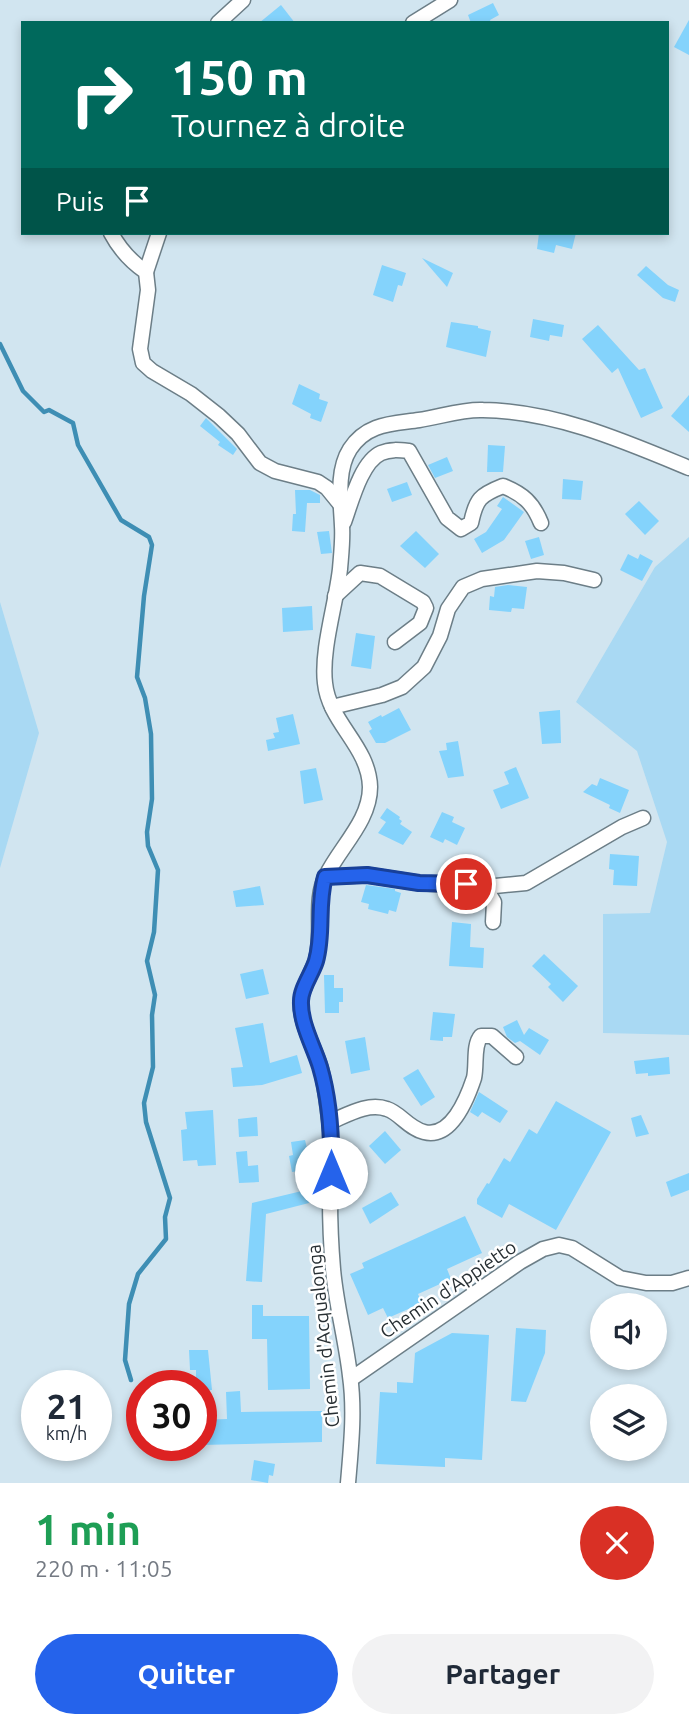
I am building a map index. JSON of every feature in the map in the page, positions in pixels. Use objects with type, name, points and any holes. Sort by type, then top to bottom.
[{"type":"street","points":[[220,21],[243,0]]},
{"type":"street","points":[[416,21],[450,0]]},
{"type":"street","points":[[112,235],[131,262],[146,272]]},
{"type":"street","points":[[158,235],[146,272],[148,290],[140,349],[143,363],[219,416],[238,434],[260,463],[275,471],[318,482],[327,488],[340,505]]},
{"type":"street","name":"Chemin d'Acqualonga","points":[[348,1483],[353,1432],[351,1379],[333,1273],[330,1122],[321,1070],[302,1012],[301,999],[316,960],[321,931],[319,895],[325,877],[364,813],[370,791],[369,769],[359,748],[332,707],[325,687],[324,669],[340,569],[342,470],[348,452],[357,441],[380,424],[479,409],[571,423],[689,468]]},
{"type":"street","points":[[342,526],[360,476],[377,454],[393,450],[409,451],[447,518],[461,529],[471,523],[475,505],[485,493],[503,486],[520,493],[535,508],[541,523]]},
{"type":"street","points":[[332,707],[382,695],[402,687],[424,667],[440,636],[448,609],[463,587],[482,579],[537,571],[564,573],[594,580]]},
{"type":"street","points":[[335,596],[360,573],[380,576],[423,602],[426,608],[420,623],[395,642]]},
{"type":"street","points":[[325,877],[367,875],[419,883],[485,887],[526,883],[622,827],[643,818]]},
{"type":"street","points":[[485,887],[494,902],[493,922]]},
{"type":"street","points":[[330,1122],[364,1108],[388,1109],[415,1130],[432,1134],[454,1121],[474,1077],[477,1041],[481,1036],[492,1036],[516,1057]]},
{"type":"street","name":"Chemin d'Appietto","points":[[351,1379],[520,1262],[543,1249],[559,1245],[572,1248],[620,1278],[646,1283],[672,1283],[689,1278]]},
{"type":"shaded area","points":[[689,537],[689,1035],[603,1033],[603,914],[650,913],[667,842],[637,751],[576,702],[655,567]]},
{"type":"shaded area","points":[[0,602],[39,733],[0,868]]},
{"type":"building","points":[[493,3],[499,15],[490,21],[470,21],[468,15]]},
{"type":"building","points":[[281,5],[293,21],[261,21]]},
{"type":"building","points":[[689,20],[689,55],[674,47]]},
{"type":"building","points":[[539,235],[576,235],[572,249],[556,245],[554,253],[537,249]]},
{"type":"building","points":[[422,258],[453,273],[447,287]]},
{"type":"building","points":[[382,265],[406,273],[402,286],[398,285],[393,302],[373,295]]},
{"type":"building","points":[[646,266],[668,285],[679,290],[675,302],[663,298],[637,275]]},
{"type":"building","points":[[533,319],[564,325],[562,337],[550,335],[549,341],[530,337]]},
{"type":"building","points":[[451,322],[491,331],[486,357],[446,347]]},
{"type":"building","points":[[598,325],[639,370],[645,368],[663,408],[641,418],[618,368],[612,373],[582,339]]},
{"type":"building","points":[[299,384],[320,394],[319,399],[328,402],[321,422],[310,418],[311,414],[292,404]]},
{"type":"building","points":[[689,395],[689,432],[671,416]]},
{"type":"building","points":[[206,418],[237,449],[233,455],[218,445],[220,442],[200,426]]},
{"type":"building","points":[[488,445],[505,446],[503,472],[487,472]]},
{"type":"building","points":[[447,457],[453,471],[435,478],[428,465]]},
{"type":"building","points":[[563,479],[583,481],[581,500],[562,499]]},
{"type":"building","points":[[407,482],[412,495],[392,502],[387,489]]},
{"type":"building","points":[[295,490],[310,490],[320,495],[320,503],[307,503],[305,532],[292,531],[293,514],[296,514]]},
{"type":"building","points":[[503,497],[524,512],[504,540],[482,553],[474,539],[486,532],[502,509],[497,506]]},
{"type":"building","points":[[639,501],[659,521],[645,535],[625,514]]},
{"type":"building","points":[[329,531],[332,553],[321,554],[317,532]]},
{"type":"building","points":[[416,531],[439,554],[425,568],[400,546]]},
{"type":"building","points":[[539,537],[544,555],[531,559],[525,541]]},
{"type":"building","points":[[628,554],[638,559],[640,554],[653,561],[642,581],[620,570]]},
{"type":"building","points":[[495,587],[527,587],[524,609],[512,608],[511,612],[489,610],[490,596],[494,597]]},
{"type":"building","points":[[312,606],[313,630],[283,632],[282,608]]},
{"type":"building","points":[[356,633],[375,636],[371,669],[351,666]]},
{"type":"building","points":[[399,708],[411,730],[385,743],[376,743],[369,731],[372,729],[368,722]]},
{"type":"building","points":[[560,710],[561,743],[542,744],[539,712]]},
{"type":"building","points":[[293,714],[300,744],[268,751],[266,740],[275,738],[273,733],[279,732],[276,718]]},
{"type":"building","points":[[458,741],[464,776],[448,778],[439,751],[447,750],[446,743]]},
{"type":"building","points":[[516,767],[529,798],[501,809],[493,790],[509,784],[504,772]]},
{"type":"building","points":[[316,768],[323,800],[304,804],[300,771]]},
{"type":"building","points":[[600,778],[629,790],[620,813],[583,792],[592,784],[597,786]]},
{"type":"building","points":[[387,808],[400,817],[400,824],[412,832],[403,845],[378,833],[386,822],[380,818]]},
{"type":"building","points":[[442,812],[454,817],[452,822],[465,828],[457,845],[445,839],[443,843],[430,837]]},
{"type":"building","points":[[610,854],[639,856],[637,886],[613,885],[614,870],[609,869]]},
{"type":"building","points":[[366,885],[395,889],[401,893],[396,912],[389,910],[388,914],[368,909],[369,904],[361,902]]},
{"type":"building","points":[[260,886],[264,905],[236,907],[233,891]]},
{"type":"building","points":[[452,922],[471,924],[470,947],[484,948],[483,968],[449,966]]},
{"type":"building","points":[[544,954],[578,986],[563,1002],[548,987],[551,984],[532,966]]},
{"type":"building","points":[[263,969],[269,994],[246,999],[240,974]]},
{"type":"building","points":[[324,975],[334,975],[334,988],[343,988],[343,1002],[339,1002],[339,1013],[325,1013]]},
{"type":"building","points":[[433,1012],[455,1014],[452,1037],[443,1037],[443,1041],[430,1040]]},
{"type":"building","points":[[517,1020],[524,1035],[529,1028],[549,1040],[540,1055],[520,1041],[515,1043],[507,1037],[503,1027]]},
{"type":"building","points":[[263,1023],[270,1063],[297,1055],[302,1073],[262,1085],[233,1087],[231,1068],[243,1067],[235,1028]]},
{"type":"building","points":[[365,1037],[370,1070],[351,1074],[345,1041]]},
{"type":"building","points":[[669,1057],[670,1074],[636,1074],[634,1061]]},
{"type":"building","points":[[418,1069],[435,1097],[421,1106],[403,1078]]},
{"type":"building","points":[[479,1092],[508,1111],[500,1123],[482,1112],[478,1117],[470,1112]]},
{"type":"building","points":[[556,1101],[611,1132],[556,1230],[509,1204],[502,1218],[477,1204],[477,1199],[504,1158],[510,1162],[529,1129],[537,1134]]},
{"type":"building","points":[[213,1110],[216,1165],[198,1166],[197,1160],[183,1161],[181,1130],[187,1129],[185,1112]]},
{"type":"building","points":[[641,1115],[649,1134],[636,1137],[631,1118]]},
{"type":"building","points":[[257,1117],[258,1136],[239,1137],[238,1119]]},
{"type":"building","points":[[385,1131],[401,1150],[385,1164],[369,1146]]},
{"type":"building","points":[[305,1140],[312,1169],[292,1172],[289,1156],[293,1155],[291,1142]]},
{"type":"building","points":[[247,1151],[248,1166],[258,1165],[259,1182],[239,1183],[236,1152]]},
{"type":"building","points":[[689,1173],[689,1190],[671,1197],[666,1182]]},
{"type":"building","points":[[306,1190],[309,1203],[266,1214],[262,1282],[246,1281],[252,1203]]},
{"type":"building","points":[[391,1192],[399,1205],[370,1224],[362,1208]]},
{"type":"building","points":[[465,1216],[482,1253],[447,1269],[451,1279],[418,1294],[422,1303],[388,1318],[383,1308],[368,1315],[350,1274],[364,1268],[362,1263]]},
{"type":"building","points":[[252,1305],[263,1305],[263,1316],[309,1316],[310,1389],[268,1390],[267,1339],[252,1339]]},
{"type":"building","points":[[516,1328],[546,1330],[545,1353],[526,1402],[511,1401]]},
{"type":"building","points":[[452,1333],[489,1335],[482,1460],[445,1458],[445,1467],[376,1464],[380,1392],[397,1393],[397,1382],[413,1383],[415,1353]]},
{"type":"building","points":[[189,1350],[208,1350],[210,1370],[190,1370]]},
{"type":"building","points":[[240,1391],[241,1412],[322,1411],[322,1442],[217,1445],[217,1419],[227,1419],[226,1392]]},
{"type":"building","points":[[254,1460],[275,1464],[273,1476],[269,1475],[268,1483],[251,1480]]},
{"type":"waterway","points":[[0,344],[23,391],[44,412],[49,410],[73,423],[78,445],[121,520],[149,537],[152,545],[144,596],[137,677],[145,698],[151,734],[152,799],[147,832],[148,846],[158,870],[154,932],[147,961],[155,995],[152,1015],[153,1067],[144,1103],[146,1122],[170,1198],[165,1217],[166,1239],[138,1274],[129,1304],[125,1360],[128,1370]]},
{"type":"route","points":[[331,1173],[330,1122],[321,1070],[302,1012],[301,999],[316,960],[321,931],[319,895],[325,877],[367,875],[419,883],[466,884]]}]
